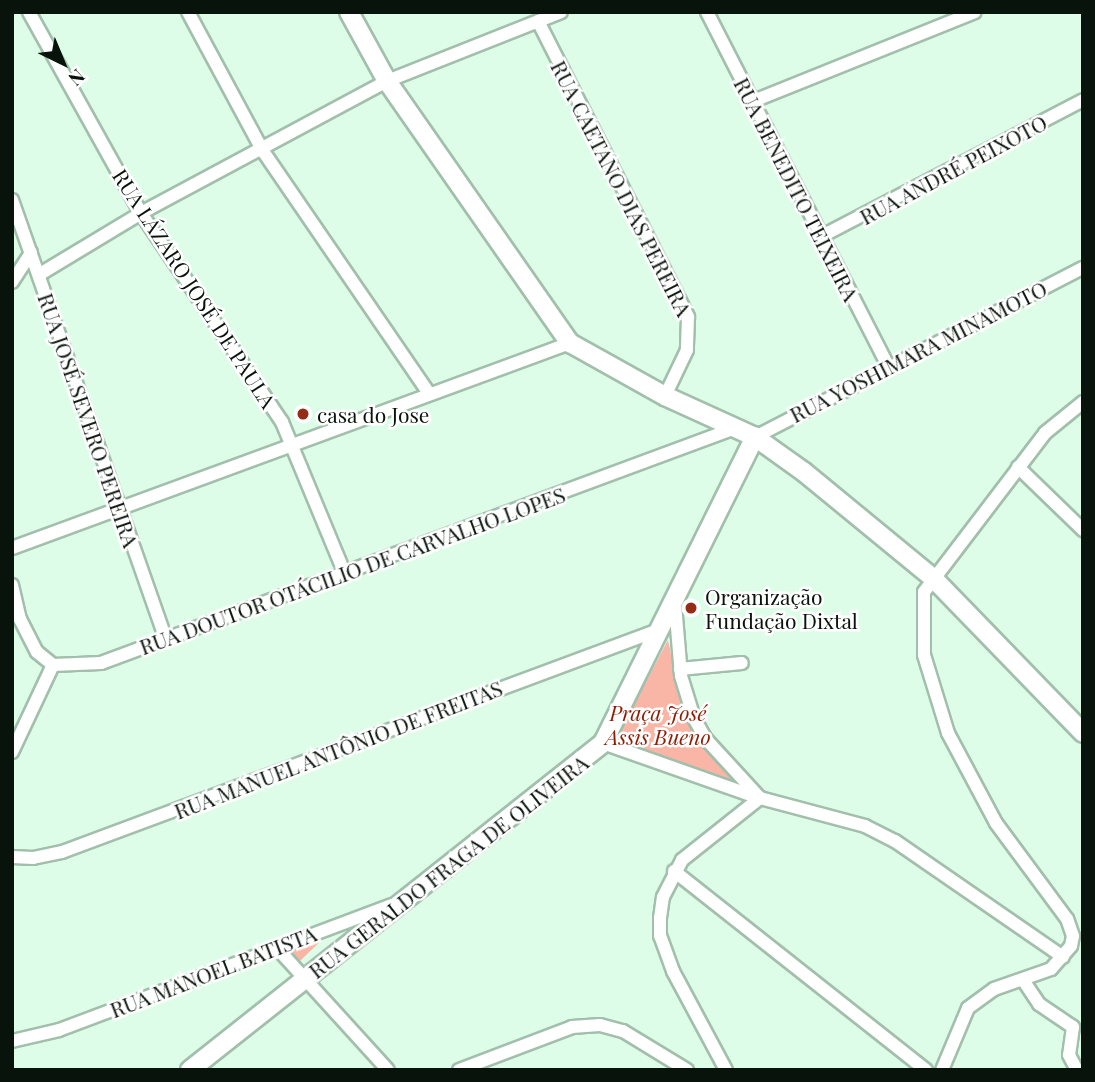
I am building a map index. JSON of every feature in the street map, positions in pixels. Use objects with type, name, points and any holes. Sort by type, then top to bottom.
[{"type":"main road","points":[[349,12],[387,81],[570,343],[665,396],[755,437],[932,577],[1083,733]]},
{"type":"main road","name":"RUA GERALDO FRAGA DE OLIVEIRA","points":[[190,1070],[305,977],[412,898],[603,743],[755,437]]},
{"type":"street","name":"RUA LÁZARO JOSÉ DE PAULA","points":[[29,12],[141,213],[295,445],[344,572]]},
{"type":"street","points":[[188,12],[263,151],[429,393]]},
{"type":"street","points":[[40,274],[141,213],[263,151],[387,81],[561,12]]},
{"type":"street","name":"RUA BENEDITO TEIXEIRA","points":[[707,12],[888,365]]},
{"type":"street","points":[[751,102],[975,12]]},
{"type":"street","name":"RUA CAETANO DIAS PEREIRA","points":[[538,21],[688,317],[687,351],[665,396]]},
{"type":"street","name":"RUA ANDRÉ PEIXOTO","points":[[822,236],[1083,100]]},
{"type":"street","name":"RUA JOSÉ SEVERO PEREIRA","points":[[12,200],[166,640]]},
{"type":"street","points":[[12,282],[31,253]]},
{"type":"street","name":"RUA YOSHIMARA MINAMOTO","points":[[755,437],[888,365],[1083,268]]},
{"type":"street","points":[[12,548],[570,343]]},
{"type":"street","points":[[942,1070],[968,1008],[993,989],[1051,969],[1071,946],[1072,928],[996,823],[948,733],[931,690],[921,612],[932,577],[1045,433],[1083,402]]},
{"type":"street","name":"RUA DOUTOR OTÁCILIO DE CARVALHO LOPES","points":[[53,665],[101,663],[735,428]]},
{"type":"street","points":[[1018,467],[1083,530]]},
{"type":"street","points":[[12,585],[28,638],[53,665],[12,752]]},
{"type":"street","points":[[674,604],[680,669],[686,698],[705,738],[760,798]]},
{"type":"street","name":"RUA MANUEL ANTÔNIO DE FREITAS","points":[[12,857],[33,858],[62,852],[661,629]]},
{"type":"street","points":[[680,669],[742,663]]},
{"type":"street","points":[[603,743],[760,798],[865,825],[895,841],[1063,957]]},
{"type":"street","points":[[726,1070],[673,971],[660,936],[663,897],[674,871],[695,846],[760,798]]},
{"type":"street","points":[[674,871],[926,1070]]},
{"type":"street","name":"RUA MANOEL BATISTA","points":[[12,1041],[59,1030],[412,898]]},
{"type":"street","points":[[276,947],[388,1070]]},
{"type":"street","points":[[1023,980],[1039,1004],[1073,1027],[1069,1055],[1077,1070]]},
{"type":"street","points":[[459,1070],[572,1027],[600,1025],[623,1031],[687,1070]]},
{"type":"green space","name":"Praça José Assis Bueno","points":[[668,640],[680,697],[696,735],[738,786],[616,739]]},
{"type":"green space","points":[[328,934],[300,961],[286,946]]},
{"type":"place","name":"casa do Jose","points":[[303,414]]},
{"type":"place","name":"Organização Fundação Dixtal","points":[[691,608]]}]
